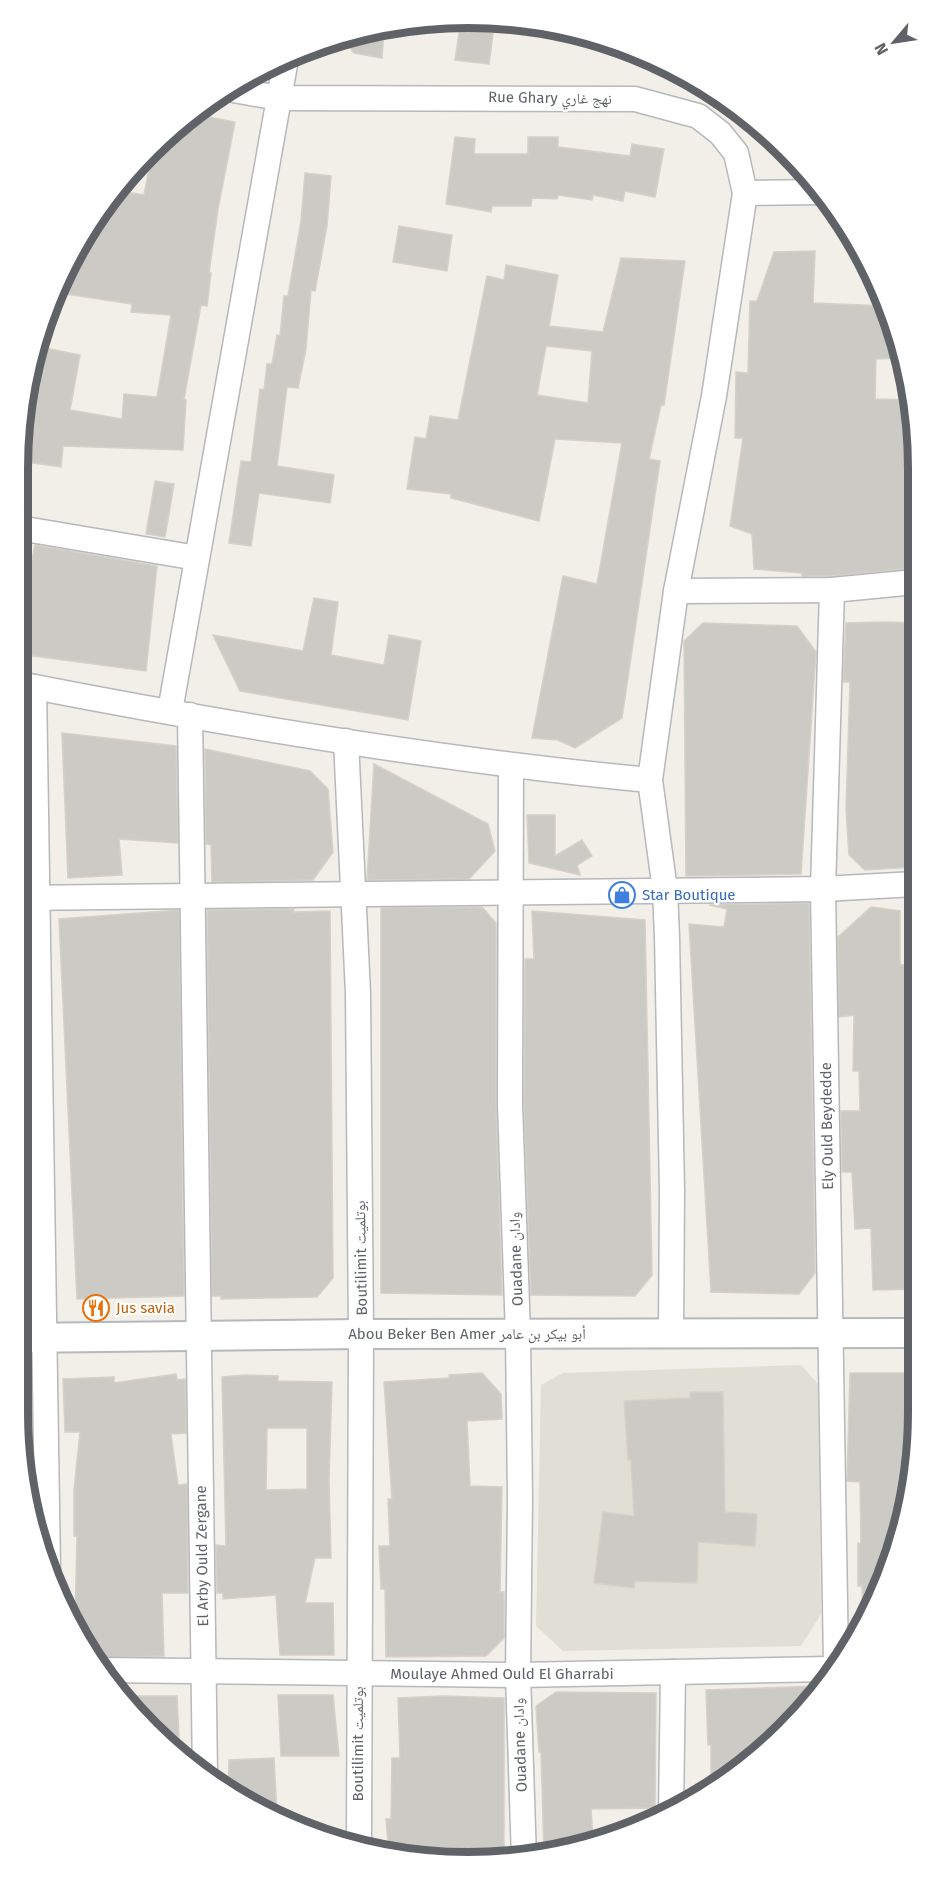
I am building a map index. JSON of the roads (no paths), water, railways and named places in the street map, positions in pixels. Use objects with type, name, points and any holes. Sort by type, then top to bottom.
[{"type":"street","name":"El Arby Ould Zergane","points":[[205,1765],[194,897],[180,713],[197,558],[284,69]]},
{"type":"street","name":"Rue Ghary نهج غاري","points":[[241,91],[279,98],[635,99],[698,116],[720,133],[736,153],[745,193]]},
{"type":"street","points":[[671,1335],[672,1191],[665,890],[650,780],[676,591],[714,396],[745,193],[810,192]]},
{"type":"street","points":[[28,530],[197,558]]},
{"type":"street","points":[[676,591],[832,590],[908,583]]},
{"type":"street","name":"Ely Ould Beydedde","points":[[832,590],[823,890],[836,1653]]},
{"type":"street","points":[[28,686],[346,741],[511,766],[650,780]]},
{"type":"street","name":"Boutilimit بوتلميت","points":[[346,741],[358,993],[361,1334],[359,1839]]},
{"type":"street","name":"Ouadane وادان","points":[[511,766],[510,1104],[518,1335],[520,1498],[518,1675],[524,1849]]},
{"type":"street","points":[[28,898],[823,890],[908,885]]},
{"type":"street","points":[[28,1045],[30,1338],[45,1534]]},
{"type":"street","name":"Abou Beker Ben Amer أبو بيكر بن عامر","points":[[30,1338],[361,1334],[908,1333]]},
{"type":"street","name":"Moulaye Ahmed Ould El Gharrabi","points":[[112,1670],[518,1675],[825,1669]]},
{"type":"street","points":[[671,1802],[673,1672]]},
{"type":"place","name":"Star Boutique","points":[[622,895]]},
{"type":"place","name":"Jus savia","points":[[96,1308]]}]
